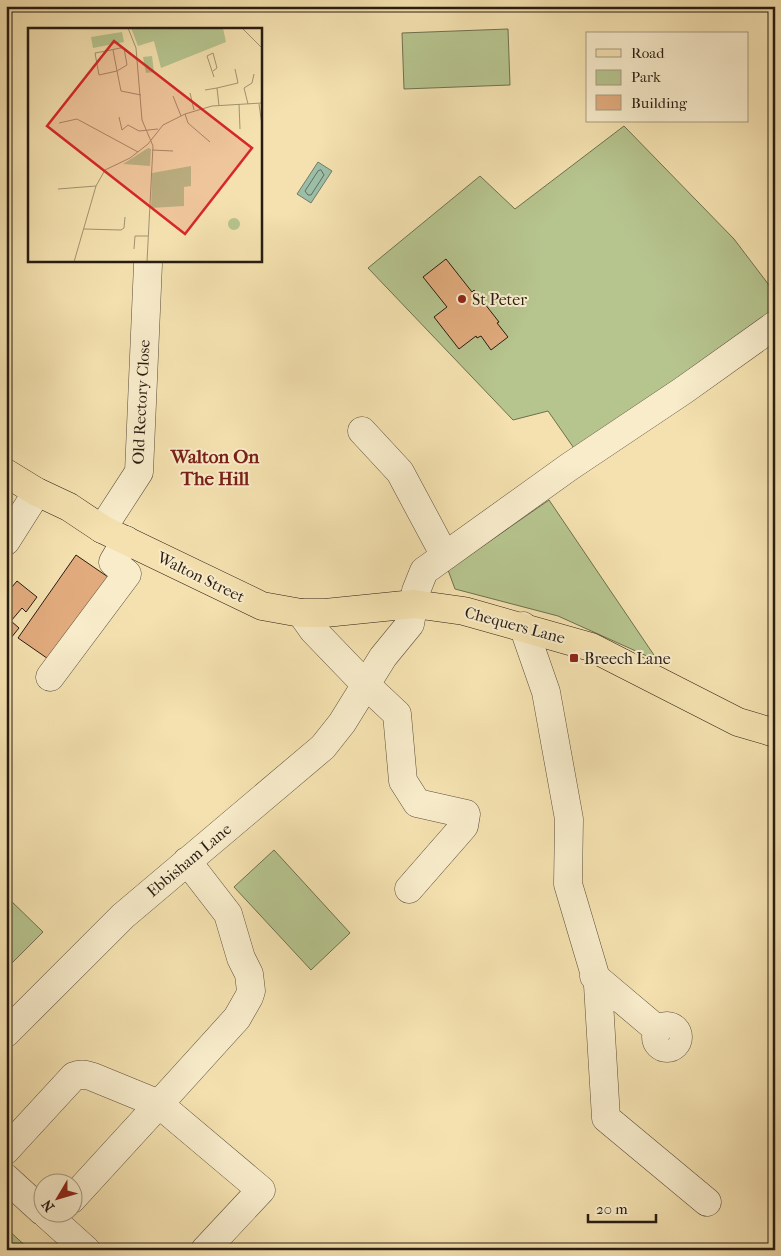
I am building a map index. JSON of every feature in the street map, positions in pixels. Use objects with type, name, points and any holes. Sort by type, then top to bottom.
[{"type":"main road","name":"Walton Street","points":[[6,474],[37,492],[69,507],[102,529],[262,606],[301,613],[326,613],[414,604]]},
{"type":"main road","name":"Chequers Lane","points":[[414,604],[464,611],[523,626],[591,647],[738,722],[775,733]]},
{"type":"street","name":"Old Rectory Close","points":[[102,529],[138,472],[148,264]]},
{"type":"street","points":[[414,604],[416,590],[424,571],[569,467],[684,390],[775,325]]},
{"type":"street","points":[[362,431],[400,472],[445,556]]},
{"type":"street","points":[[6,541],[37,492]]},
{"type":"street","points":[[50,677],[127,574],[113,562],[126,540]]},
{"type":"street","name":"Ebbisham Lane","points":[[6,1033],[123,916],[323,748],[342,723],[383,657],[410,624],[414,604]]},
{"type":"street","points":[[301,613],[313,630],[397,714],[403,781],[416,803],[466,814],[464,826],[409,889]]},
{"type":"street","points":[[523,626],[546,692],[569,819],[568,884],[598,985],[606,1118],[707,1202]]},
{"type":"street","points":[[82,1188],[237,1018],[250,997],[248,974],[241,958],[228,914],[188,861]]},
{"type":"street","points":[[594,976],[658,1030]]},
{"type":"street","points":[[6,1150],[74,1076],[78,1074],[93,1077],[159,1104],[260,1190],[205,1250]]},
{"type":"street","points":[[6,1178],[32,1200]]},
{"type":"street","points":[[59,1224],[86,1250]]},
{"type":"green space","points":[[508,29],[510,85],[404,89],[402,33]]},
{"type":"green space","points":[[624,126],[734,239],[775,293],[775,314],[578,454],[548,411],[513,420],[368,268],[480,176],[515,209]]},
{"type":"green space","points":[[549,500],[658,661],[558,616],[455,589],[448,570]]},
{"type":"green space","points":[[274,850],[350,933],[311,970],[234,887]]},
{"type":"green space","points":[[6,896],[43,932],[6,969]]},
{"type":"green space","points":[[6,1228],[30,1250],[6,1250]]},
{"type":"water","points":[[318,162],[332,171],[311,203],[297,194]]},
{"type":"building","name":"St Peter","points":[[446,259],[472,292],[474,290],[508,337],[491,350],[481,336],[477,338],[476,336],[459,349],[434,317],[447,307],[423,277]]},
{"type":"building","points":[[76,555],[111,579],[54,663],[18,638]]},
{"type":"building","points":[[17,581],[37,597],[26,612],[22,608],[11,621],[19,628],[6,644],[6,594]]},
{"type":"place","name":"St Peter","points":[[462,299]]},
{"type":"place","name":"Breech Lane","points":[[574,658]]},
{"type":"district","name":"Walton On The Hill","points":[[215,468]]}]
